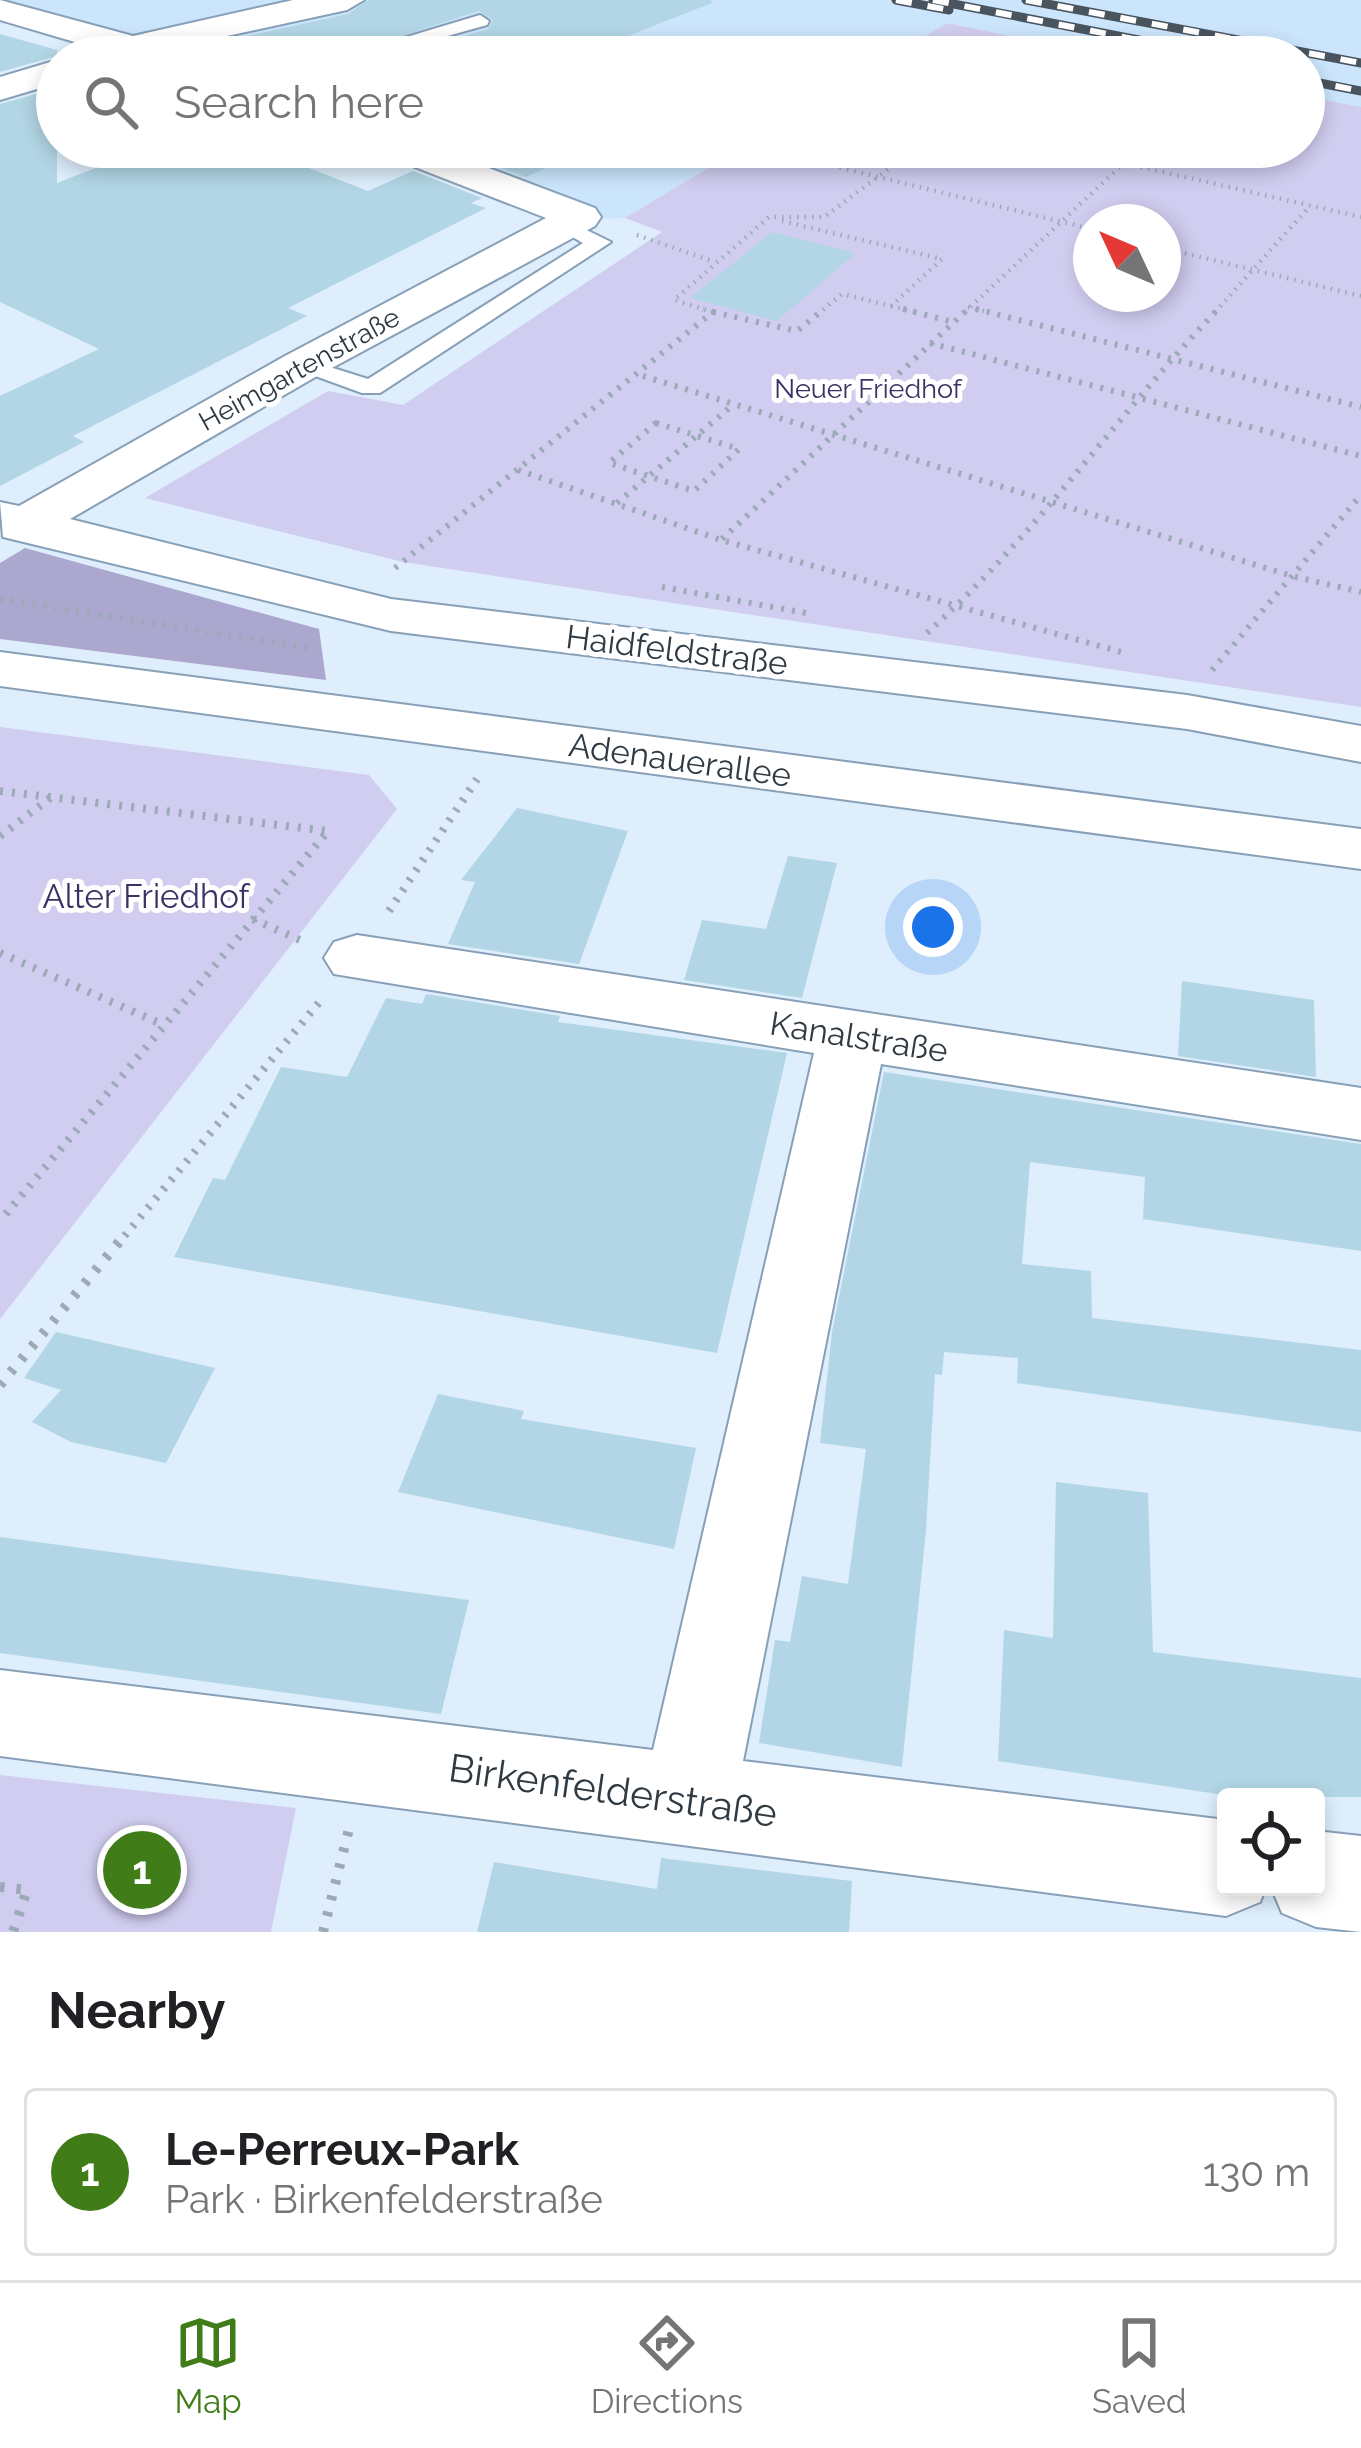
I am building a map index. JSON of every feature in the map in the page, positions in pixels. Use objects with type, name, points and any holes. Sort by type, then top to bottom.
[{"type":"street","points":[[211,36],[347,0]]},
{"type":"street","points":[[0,9],[94,36]]},
{"type":"street","points":[[0,89],[36,78]]},
{"type":"street","points":[[447,168],[573,222]]},
{"type":"street","name":"Heimgartenstraße","points":[[10,521],[573,222]]},
{"type":"street","name":"Haidfeldstraße","points":[[10,521],[373,611],[1187,712],[1361,744]]},
{"type":"street","name":"Adenauerallee","points":[[0,670],[1361,850]]},
{"type":"street","name":"Kanalstraße","points":[[357,958],[1361,1114]]},
{"type":"street","points":[[688,1801],[852,1036]]},
{"type":"street","name":"Birkenfelderstraße","points":[[0,1713],[1217,1867]]},
{"type":"street","points":[[1325,1880],[1361,1884]]},
{"type":"lane","points":[[426,36],[480,21]]},
{"type":"path","points":[[840,168],[1073,225]]},
{"type":"path","points":[[891,168],[824,218],[769,218],[674,300],[797,332],[842,294],[950,321]]},
{"type":"path","points":[[721,540],[950,321],[1120,168]]},
{"type":"path","points":[[1142,168],[1361,217]]},
{"type":"path","points":[[926,634],[959,606],[1053,501],[1133,399],[1257,271],[1310,206]]},
{"type":"path","points":[[769,218],[942,259],[891,306]]},
{"type":"path","points":[[573,222],[715,262]]},
{"type":"path","points":[[1181,252],[1361,296]]},
{"type":"path","points":[[968,307],[1361,407]]},
{"type":"path","points":[[0,599],[330,652],[518,470],[641,375],[713,312]]},
{"type":"path","points":[[928,343],[1361,456]]},
{"type":"path","points":[[641,375],[1292,575],[1361,592]]},
{"type":"path","points":[[616,504],[734,404]]},
{"type":"path","points":[[656,423],[696,436],[739,449],[694,491],[609,463],[656,423]]},
{"type":"path","points":[[518,470],[721,540],[1139,656]]},
{"type":"path","points":[[1187,712],[1207,675],[1361,495]]},
{"type":"path","points":[[662,587],[816,615]]},
{"type":"path","points":[[0,1385],[357,958],[471,793],[482,768]]},
{"type":"path","points":[[0,790],[328,831],[0,1221]]},
{"type":"path","points":[[0,836],[50,798]]},
{"type":"path","points":[[0,953],[164,1025]]},
{"type":"path","points":[[323,1932],[368,1758]]},
{"type":"path","points":[[0,1887],[27,1890],[13,1932]]},
{"type":"shaded area","points":[[0,0],[1361,0],[1361,107],[1325,100],[1325,36],[1011,36],[948,23],[927,36],[87,36]]},
{"type":"shaded area","points":[[432,168],[708,168],[625,218],[570,220]]},
{"type":"shaded area","points":[[25,548],[319,629],[326,680],[0,639],[0,563]]},
{"type":"green space","points":[[947,23],[1010,36],[926,36]]},
{"type":"green space","name":"Neuer Friedhof","points":[[1325,100],[1361,107],[1361,707],[403,562],[145,498],[328,391],[403,405],[662,232],[625,218],[708,168],[1325,168]]},
{"type":"green space","name":"Alter Friedhof","points":[[0,727],[369,775],[397,809],[0,1319]]},
{"type":"green space","points":[[0,1775],[296,1808],[271,1932],[0,1932]]},
{"type":"building","points":[[368,0],[712,3],[628,36],[463,36],[488,29],[493,20],[479,11],[401,36],[247,36],[348,14]]},
{"type":"building","points":[[0,34],[36,44],[36,62],[0,72]]},
{"type":"building","points":[[36,94],[36,168],[57,168],[57,183],[96,168],[309,168],[368,191],[413,171],[482,198],[471,203],[486,208],[288,308],[307,316],[73,436],[84,442],[0,486],[0,396],[99,349],[0,302],[0,104]]},
{"type":"building","points":[[502,168],[545,168],[526,177]]},
{"type":"building","points":[[772,232],[856,253],[777,321],[690,298]]},
{"type":"building","points":[[517,808],[628,831],[579,964],[448,944],[475,882],[461,880]]},
{"type":"building","points":[[788,856],[837,863],[802,998],[684,980],[702,920],[766,929]]},
{"type":"building","points":[[1182,981],[1314,1000],[1316,1077],[1178,1056]]},
{"type":"building","points":[[426,994],[560,1016],[558,1022],[787,1053],[717,1353],[174,1257],[213,1178],[225,1180],[281,1067],[347,1077],[386,998],[422,1004]]},
{"type":"building","points":[[884,1072],[1361,1144],[1361,1251],[1143,1219],[1145,1177],[1030,1162],[1022,1264],[1091,1271],[1092,1318],[1361,1350],[1361,1432],[1017,1383],[1018,1358],[944,1352],[942,1375],[935,1374],[926,1530],[902,1767],[759,1743],[775,1640],[790,1642],[802,1576],[848,1584],[866,1449],[820,1443],[832,1332]]},
{"type":"building","points":[[56,1332],[215,1368],[166,1463],[71,1442],[32,1422],[61,1390],[24,1378]]},
{"type":"building","points":[[438,1394],[524,1411],[521,1419],[696,1448],[674,1549],[398,1492]]},
{"type":"building","points":[[1056,1482],[1148,1493],[1153,1652],[1361,1678],[1361,1797],[1325,1797],[1325,1788],[1217,1788],[1217,1794],[998,1761],[1004,1630],[1053,1638]]},
{"type":"building","points":[[0,1537],[469,1600],[441,1714],[0,1653]]},
{"type":"building","points":[[661,1858],[852,1881],[849,1932],[477,1932],[494,1862],[657,1889]]},
{"type":"railway","points":[[896,0],[949,10]]},
{"type":"railway","points":[[933,0],[1118,36]]},
{"type":"railway","points":[[1026,0],[1217,36]]},
{"type":"railway","points":[[1325,56],[1361,63]]},
{"type":"railway","points":[[1325,84],[1361,91]]},
{"type":"place","name":"Le-Perreux-Park","points":[[142,1870]]}]
